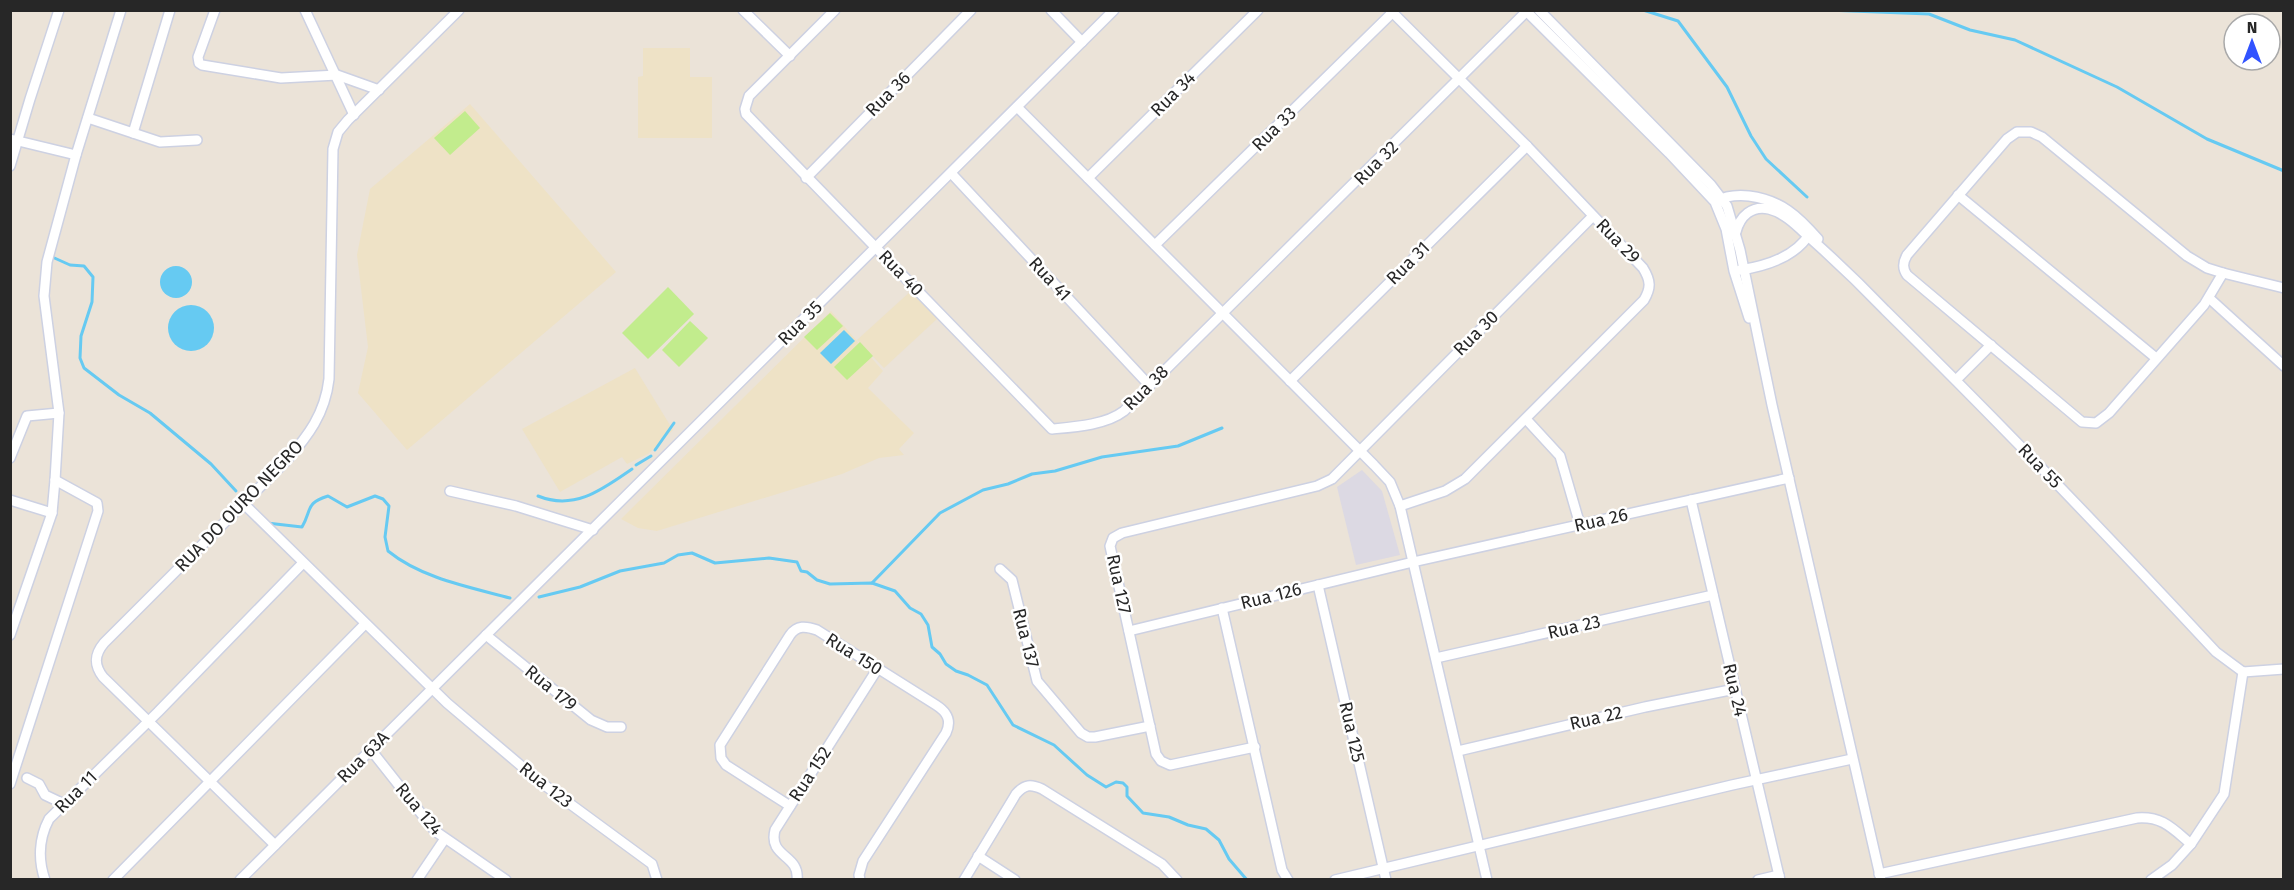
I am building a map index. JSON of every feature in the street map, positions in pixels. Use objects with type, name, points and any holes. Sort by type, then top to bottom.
[{"type":"street","points":[[10,166],[14,140],[59,10]]},
{"type":"street","points":[[10,635],[52,513],[59,413],[44,296],[47,262],[76,155],[121,10]]},
{"type":"street","points":[[133,133],[170,10]]},
{"type":"street","points":[[215,10],[198,57],[199,63],[281,78],[337,75],[379,90]]},
{"type":"street","points":[[305,10],[354,115]]},
{"type":"street","name":"RUA DO OURO NEGRO","points":[[275,845],[148,722],[97,670],[95,662],[99,648],[244,504],[310,434],[318,421],[327,394],[333,149],[338,132],[459,10]]},
{"type":"street","points":[[743,10],[790,56],[835,10]]},
{"type":"street","name":"Rua 36","points":[[806,178],[971,10]]},
{"type":"street","points":[[1051,10],[1082,42]]},
{"type":"street","name":"Rua 35","points":[[486,635],[1114,10]]},
{"type":"street","name":"Rua 34","points":[[1088,178],[1258,10]]},
{"type":"street","points":[[1539,10],[1684,157],[1718,200],[1763,363],[1880,877],[2137,818],[2160,819],[2191,844]]},
{"type":"street","points":[[1526,11],[1730,213],[1736,232],[1739,270]]},
{"type":"street","name":"Rua 32","points":[[1223,314],[1526,11]]},
{"type":"street","name":"Rua 29","points":[[1391,12],[1527,146],[1643,268],[1649,278],[1650,290],[1644,300],[1456,486],[1400,506]]},
{"type":"street","name":"Rua 33","points":[[1155,245],[1391,12]]},
{"type":"street","name":"Rua 40","points":[[790,56],[749,96],[745,110],[748,120],[1052,429]]},
{"type":"street","points":[[1017,107],[1390,482],[1400,506],[1487,879]]},
{"type":"street","points":[[88,118],[160,142],[197,140]]},
{"type":"street","points":[[2223,273],[2209,298],[2109,413],[2100,421],[2092,424],[2082,422],[1907,275],[1903,266],[1907,255],[2007,139],[2017,132],[2031,132],[2042,137],[2187,256],[2207,268],[2283,288]]},
{"type":"street","points":[[14,140],[76,155]]},
{"type":"street","name":"Rua 31","points":[[1290,381],[1527,146]]},
{"type":"street","name":"Rua 41","points":[[951,173],[1149,385]]},
{"type":"street","points":[[1718,200],[1740,195],[1774,201],[1794,213],[1810,234]]},
{"type":"street","points":[[1958,195],[2156,358]]},
{"type":"street","points":[[1736,232],[1739,221],[1746,214],[1764,209],[1788,219],[1810,234]]},
{"type":"street","name":"Rua 30","points":[[1359,450],[1593,216]]},
{"type":"street","points":[[1739,270],[1770,263],[1794,251],[1810,234]]},
{"type":"street","name":"Rua 55","points":[[1810,234],[1956,380],[2216,652],[2243,672]]},
{"type":"street","points":[[2209,298],[2283,366]]},
{"type":"street","name":"Rua 38","points":[[1052,429],[1113,418],[1124,411],[1223,314]]},
{"type":"street","points":[[1956,380],[1990,345]]},
{"type":"street","points":[[10,458],[27,416],[59,413]]},
{"type":"street","points":[[1526,419],[1560,456],[1580,525]]},
{"type":"street","name":"Rua 127","points":[[1255,747],[1170,765],[1161,761],[1156,754],[1110,546],[1116,535],[1323,484],[1336,476],[1359,450]]},
{"type":"street","name":"Rua 26","points":[[1413,562],[1790,478]]},
{"type":"street","points":[[10,784],[14,760],[98,511],[97,502],[55,480]]},
{"type":"street","points":[[450,491],[516,507],[593,530]]},
{"type":"street","points":[[10,500],[52,513]]},
{"type":"street","name":"Rua 24","points":[[1691,500],[1780,877]]},
{"type":"street","name":"Rua 123","points":[[244,504],[432,689],[539,781],[652,864],[657,879]]},
{"type":"street","name":"Rua 126","points":[[1129,631],[1413,562]]},
{"type":"street","name":"Rua 11","points":[[45,879],[41,860],[41,843],[49,819],[148,722],[303,563]]},
{"type":"street","name":"Rua 137","points":[[1000,568],[1012,580],[1037,681],[1076,728],[1088,737],[1095,737],[1150,726]]},
{"type":"street","name":"Rua 125","points":[[1318,585],[1386,879]]},
{"type":"street","name":"Rua 23","points":[[1436,658],[1713,596]]},
{"type":"street","points":[[1222,608],[1282,870],[1288,879]]},
{"type":"street","points":[[113,879],[212,782],[365,624]]},
{"type":"street","name":"Rua 150","points":[[790,806],[726,765],[721,758],[720,750],[722,741],[790,634],[800,627],[812,628],[942,709],[947,714],[949,724],[946,733],[863,861],[859,874],[860,879]]},
{"type":"street","name":"Rua 63A","points":[[240,879],[486,635]]},
{"type":"street","name":"Rua 179","points":[[486,635],[591,720],[607,727],[621,727]]},
{"type":"street","name":"Rua 152","points":[[796,879],[796,868],[793,862],[780,853],[773,838],[775,830],[878,668]]},
{"type":"street","points":[[2151,879],[2172,865],[2191,844],[2224,794],[2243,672],[2283,669]]},
{"type":"street","name":"Rua 22","points":[[1458,751],[1645,707],[1735,689]]},
{"type":"street","name":"Rua 124","points":[[371,750],[426,822],[444,840],[506,879]]},
{"type":"street","points":[[1335,879],[1852,759]]},
{"type":"street","points":[[27,778],[39,784],[48,797],[64,804]]},
{"type":"street","points":[[964,879],[1016,794],[1022,788],[1030,785],[1042,789],[1162,864],[1177,879]]},
{"type":"street","points":[[417,879],[444,840]]},
{"type":"street","points":[[978,856],[1015,879]]},
{"type":"street","points":[[1758,879],[1780,877]]},
{"type":"shaded area","points":[[643,48],[690,48],[690,77],[712,77],[712,138],[638,138],[638,77],[643,76]]},
{"type":"shaded area","points":[[470,104],[616,272],[407,450],[358,393],[368,347],[357,255],[370,189]]},
{"type":"shaded area","points":[[912,290],[938,318],[884,368],[857,340]]},
{"type":"shaded area","points":[[831,311],[883,371],[868,388],[914,433],[899,449],[904,455],[879,458],[842,474],[657,531],[638,528],[621,519]]},
{"type":"shaded area","points":[[635,368],[673,430],[648,454],[627,464],[622,457],[560,492],[522,429]]},
{"type":"shaded area","points":[[1362,470],[1382,491],[1400,555],[1356,565],[1337,487]]},
{"type":"green space","points":[[465,111],[480,128],[450,155],[434,138]]},
{"type":"green space","points":[[668,287],[694,314],[648,359],[622,333]]},
{"type":"green space","points":[[830,313],[843,326],[817,350],[804,337]]},
{"type":"green space","points":[[690,321],[708,338],[679,367],[662,350]]},
{"type":"green space","points":[[860,342],[873,356],[847,380],[834,367]]},
{"type":"water","points":[[176,266],[187,271],[192,282],[187,293],[176,298],[165,293],[160,282],[165,271]]},
{"type":"water","points":[[191,305],[200,306],[208,311],[213,319],[213,337],[208,345],[200,350],[191,351],[182,350],[174,345],[169,337],[168,328],[169,319],[174,311],[182,306]]},
{"type":"water","points":[[844,330],[855,341],[831,364],[820,353]]},
{"type":"waterway","points":[[1643,10],[1678,21],[1727,87],[1751,136],[1766,159],[1807,197]]},
{"type":"waterway","points":[[1826,10],[1929,14],[1970,30],[2015,40],[2117,87],[2207,139],[2284,171]]},
{"type":"waterway","points":[[50,256],[70,265],[84,266],[93,277],[92,302],[81,336],[80,358],[84,368],[119,395],[150,413],[211,464],[236,491]]},
{"type":"waterway","points":[[655,450],[674,423]]},
{"type":"waterway","points":[[872,583],[940,513],[983,490],[1008,484],[1032,474],[1055,471],[1102,457],[1178,446],[1222,428]]},
{"type":"waterway","points":[[636,465],[651,456]]},
{"type":"waterway","points":[[538,496],[564,501],[588,496],[632,469]]},
{"type":"waterway","points":[[267,523],[302,527],[312,504],[316,501],[328,496],[347,507],[375,496],[383,499],[389,506],[385,537],[388,551],[430,575],[510,598]]},
{"type":"waterway","points":[[539,597],[580,587],[620,571],[664,563],[678,555],[692,553],[715,563],[769,558],[797,562],[801,571],[830,584],[872,583],[895,591],[910,608],[921,614],[928,625],[932,647],[946,664],[987,685],[1013,725],[1054,745],[1087,775],[1106,787],[1116,782],[1123,783],[1127,787],[1127,796],[1143,813],[1169,817],[1206,829],[1219,840],[1229,859],[1247,880]]}]
